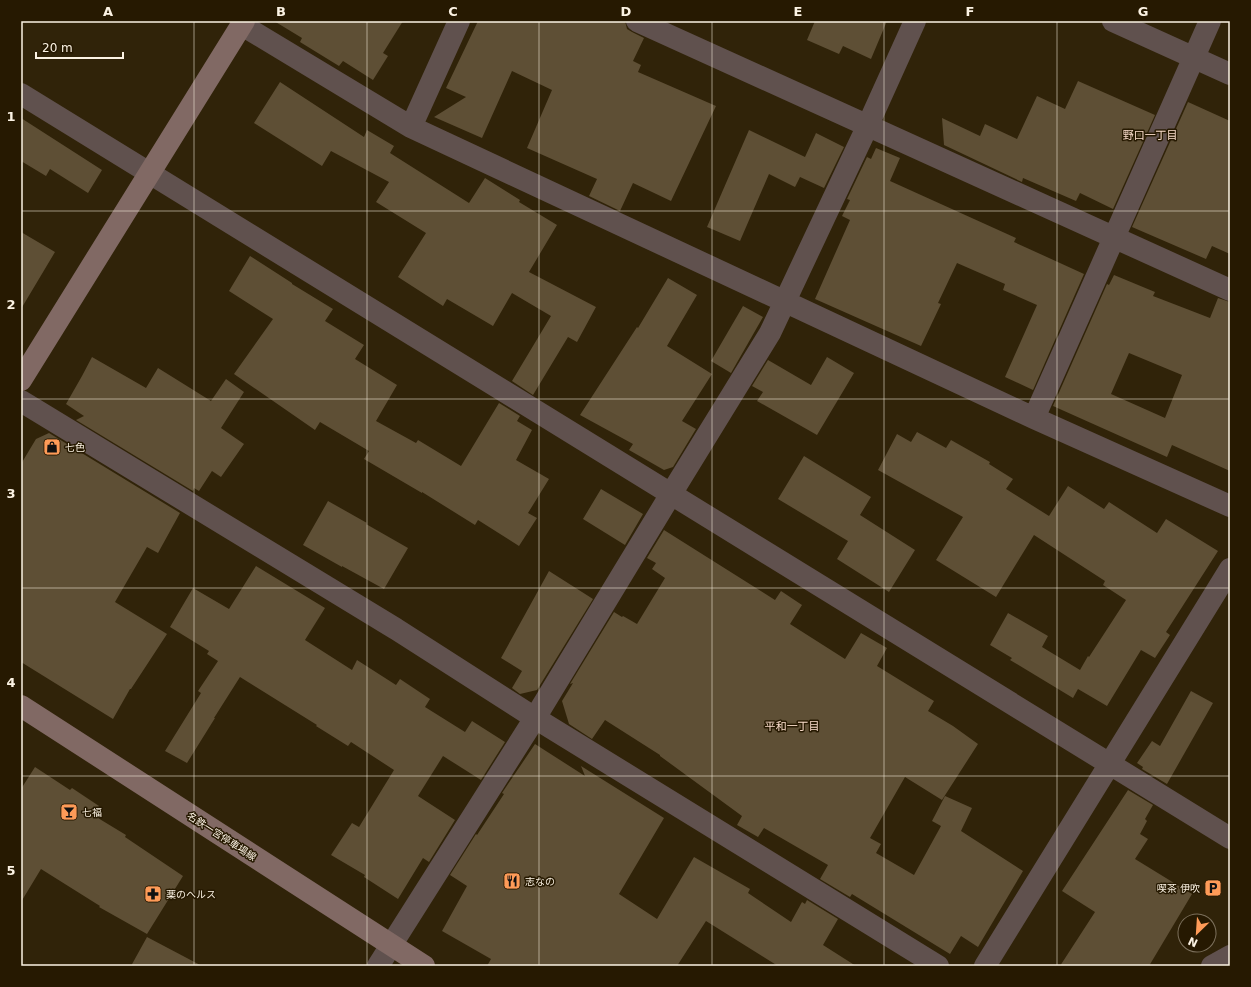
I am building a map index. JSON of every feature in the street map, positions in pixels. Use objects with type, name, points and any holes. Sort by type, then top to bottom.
[{"type":"main road","points":[[21,380],[243,23]]},
{"type":"main road","name":"名鉄一宮停車場線","points":[[21,706],[424,966]]},
{"type":"street","points":[[411,127],[459,21]]},
{"type":"street","points":[[637,21],[1230,290]]},
{"type":"street","points":[[378,966],[535,718],[770,333],[868,125],[915,21]]},
{"type":"street","points":[[1113,21],[1230,74]]},
{"type":"street","points":[[1034,418],[1210,21]]},
{"type":"street","points":[[243,23],[411,127],[1034,418],[1230,506]]},
{"type":"street","points":[[21,94],[1230,838]]},
{"type":"street","points":[[21,401],[396,629],[535,718],[938,966]]},
{"type":"street","points":[[985,966],[1230,569]]},
{"type":"street","points":[[1212,966],[1230,956]]},
{"type":"building","points":[[274,21],[403,21],[383,53],[388,56],[373,80],[343,61],[339,66],[300,42],[302,38]]},
{"type":"building","points":[[478,21],[625,21],[627,29],[644,38],[633,61],[641,65],[638,72],[716,106],[671,201],[633,183],[620,211],[589,196],[597,179],[527,148],[552,90],[512,71],[482,138],[434,117],[466,97],[446,88]]},
{"type":"building","points":[[815,21],[887,21],[871,59],[843,46],[839,54],[807,40]]},
{"type":"building","points":[[1078,81],[1155,115],[1113,209],[1080,193],[1076,201],[1023,178],[1022,182],[944,145],[942,118],[980,136],[985,124],[1017,139],[1037,96],[1065,109]]},
{"type":"building","points":[[280,82],[364,137],[367,130],[394,146],[390,153],[469,203],[485,178],[520,200],[519,202],[557,225],[529,272],[596,307],[577,342],[568,337],[533,395],[512,381],[551,316],[512,293],[493,326],[447,299],[443,306],[398,277],[426,233],[376,202],[389,182],[331,151],[322,166],[254,123]]},
{"type":"building","points":[[1188,102],[1230,121],[1230,254],[1212,246],[1206,259],[1132,227]]},
{"type":"building","points":[[21,118],[102,170],[88,193],[50,169],[46,176],[21,161]]},
{"type":"building","points":[[749,130],[805,157],[816,133],[844,147],[824,188],[800,177],[795,187],[769,174],[740,241],[707,227]]},
{"type":"building","points":[[876,148],[900,158],[890,181],[1016,238],[1014,242],[1084,274],[1033,390],[1005,377],[1037,305],[1003,290],[1005,284],[957,263],[938,303],[941,304],[921,346],[815,299],[850,220],[842,216],[850,200],[847,199],[867,157],[871,159]]},
{"type":"building","points":[[21,232],[55,252],[21,309]]},
{"type":"building","points":[[250,256],[333,309],[325,321],[364,345],[355,359],[397,385],[376,421],[416,443],[418,440],[461,466],[499,403],[520,416],[517,421],[532,430],[516,460],[549,479],[528,513],[537,518],[519,546],[478,520],[475,525],[422,492],[364,459],[369,451],[320,422],[315,430],[234,374],[273,319],[229,291]]},
{"type":"building","points":[[1114,275],[1155,292],[1153,296],[1210,318],[1218,298],[1230,302],[1230,471],[1172,445],[1167,457],[1053,406],[1107,284],[1109,285]],"holes":[[[1129,353],[1182,375],[1165,418],[1111,394]]]},
{"type":"building","points":[[668,278],[697,295],[667,346],[712,374],[682,421],[696,429],[673,467],[664,470],[629,450],[633,444],[580,415],[637,327],[638,328]]},
{"type":"building","points":[[743,306],[763,317],[731,373],[711,361]]},
{"type":"building","points":[[92,357],[146,388],[158,368],[211,401],[226,379],[244,392],[221,428],[244,444],[221,477],[212,471],[199,491],[194,488],[193,491],[76,420],[84,416],[66,404]]},
{"type":"building","points":[[827,357],[854,373],[817,435],[757,401],[763,392],[752,386],[768,360],[811,385]]},
{"type":"building","points":[[917,432],[946,448],[951,440],[990,462],[989,464],[1013,479],[1006,489],[1049,516],[1068,486],[1104,509],[1109,502],[1157,533],[1166,519],[1218,551],[1166,632],[1170,635],[1155,658],[1141,650],[1107,706],[1078,689],[1073,698],[1010,660],[1012,658],[990,645],[1008,613],[1048,636],[1042,647],[1080,670],[1126,600],[1103,585],[1105,581],[1034,535],[996,597],[936,560],[963,517],[878,470],[897,434],[911,442]]},
{"type":"building","points":[[49,433],[180,513],[158,553],[147,547],[115,602],[167,634],[130,689],[113,719],[21,662],[21,464],[36,439]]},
{"type":"building","points":[[804,456],[871,497],[860,515],[915,550],[889,592],[837,559],[848,541],[778,499]]},
{"type":"building","points":[[601,489],[643,514],[625,545],[583,519]]},
{"type":"building","points":[[328,501],[408,548],[384,589],[303,545]]},
{"type":"building","points":[[664,530],[775,600],[781,591],[802,605],[790,624],[845,659],[861,633],[887,648],[877,666],[934,701],[928,711],[953,726],[978,744],[942,800],[905,777],[870,838],[881,844],[876,853],[914,875],[941,826],[932,821],[945,796],[972,808],[961,831],[1023,871],[978,947],[961,936],[950,954],[852,894],[850,897],[820,879],[828,865],[764,828],[758,837],[737,825],[742,816],[660,755],[605,720],[592,739],[569,724],[562,701],[573,683],[570,684],[614,612],[637,624],[665,578],[652,569],[656,563],[647,558]]},
{"type":"building","points":[[256,566],[325,608],[305,640],[352,670],[357,660],[396,685],[400,679],[430,699],[425,707],[465,732],[472,721],[505,742],[481,780],[443,756],[418,796],[455,820],[429,862],[423,858],[398,899],[364,877],[365,875],[331,855],[352,823],[359,827],[394,770],[351,742],[348,746],[240,677],[187,763],[165,751],[201,693],[198,691],[218,661],[207,654],[209,651],[170,627],[193,588],[229,609]]},
{"type":"building","points":[[549,571],[593,599],[537,690],[520,694],[512,688],[522,671],[501,658]]},
{"type":"building","points":[[1191,691],[1213,703],[1167,784],[1142,769],[1143,767],[1137,763],[1152,741],[1160,746]]},
{"type":"building","points":[[535,744],[585,776],[581,766],[664,818],[619,894],[657,919],[694,857],[750,889],[748,893],[791,922],[802,902],[805,904],[807,900],[838,919],[823,945],[856,966],[778,966],[706,921],[677,966],[487,966],[491,959],[442,931],[467,886],[450,875],[504,794],[502,793]]},
{"type":"building","points":[[35,767],[70,790],[72,788],[99,806],[93,815],[126,835],[125,837],[183,876],[147,934],[99,907],[100,906],[41,869],[21,902],[21,789]]},
{"type":"building","points":[[1128,790],[1153,805],[1145,819],[1147,821],[1140,834],[1148,839],[1135,859],[1192,894],[1181,913],[1177,913],[1177,919],[1149,966],[1060,966],[1095,912],[1062,891]]},
{"type":"building","points":[[147,937],[202,966],[131,966]]},
{"type":"place","name":"七色","points":[[52,447]]},
{"type":"place","name":"七福","points":[[69,812]]},
{"type":"place","name":"志なの","points":[[512,881]]},
{"type":"place","name":"喫茶 伊吹","points":[[1213,888]]},
{"type":"place","name":"薬のヘルス","points":[[153,894]]},
{"type":"district","name":"野口一丁目","points":[[1150,135]]},
{"type":"district","name":"平和一丁目","points":[[792,726]]}]
